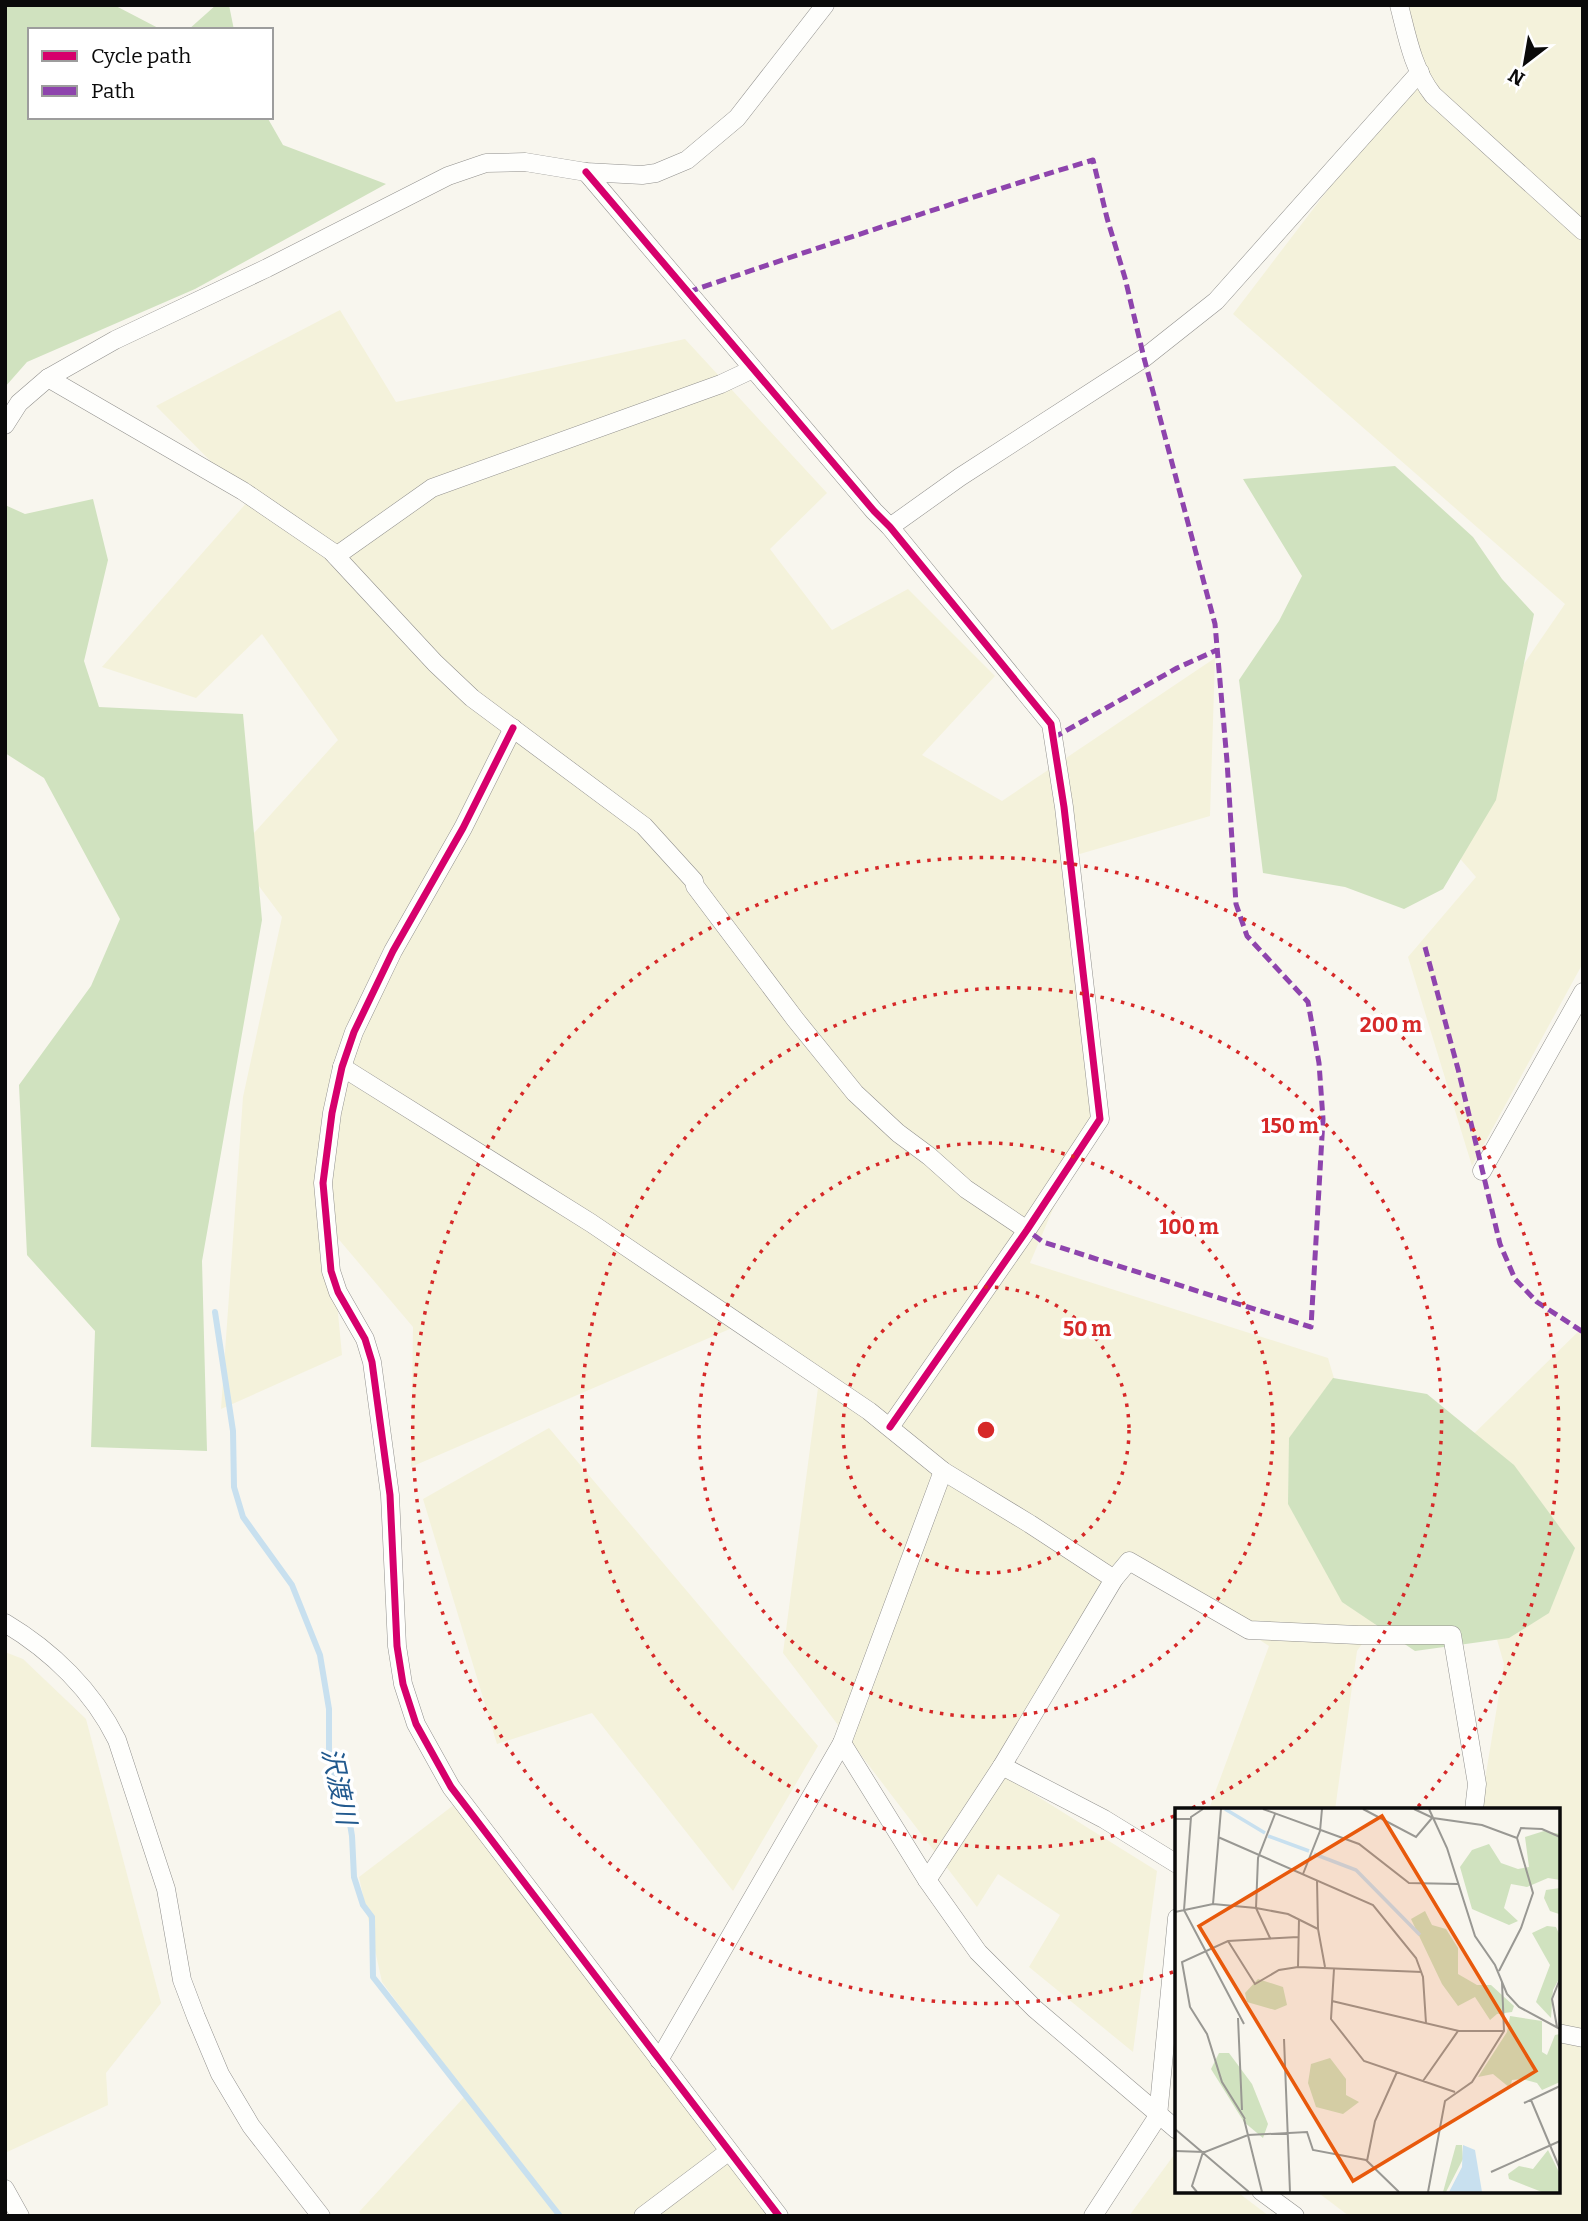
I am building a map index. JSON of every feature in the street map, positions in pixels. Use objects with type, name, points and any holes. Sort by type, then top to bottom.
[{"type":"street","points":[[5,425],[19,403],[48,378],[115,340],[267,268],[448,176],[486,163],[525,162],[586,172],[642,175],[656,173],[687,160],[737,118],[825,5]]},
{"type":"street","points":[[1399,5],[1410,48],[1424,83],[1433,95],[1583,231]]},
{"type":"street","points":[[890,527],[960,477],[1144,358],[1216,301],[1420,72]]},
{"type":"street","points":[[586,172],[890,527],[1052,724],[1100,1119],[1027,1230],[890,1427]]},
{"type":"street","points":[[336,556],[432,488],[721,384],[753,369]]},
{"type":"street","points":[[48,378],[243,492],[336,556],[435,663],[472,698],[644,826],[694,881],[695,886],[795,1019],[855,1093],[898,1133],[966,1189],[1027,1230]]},
{"type":"street","points":[[513,728],[463,828],[393,951],[354,1032],[331,1113],[323,1183],[331,1271],[338,1292],[365,1339],[372,1362],[390,1495],[397,1646],[402,1684],[416,1724],[451,1787],[779,2216]]},
{"type":"street","points":[[1482,1171],[1583,992]]},
{"type":"street","points":[[342,1067],[591,1223],[785,1352],[890,1427],[943,1471],[1114,1579]]},
{"type":"street","points":[[659,2060],[842,1744],[943,1471]]},
{"type":"street","points":[[927,1880],[1002,1766],[1114,1579],[1129,1561],[1249,1630],[1358,1635],[1452,1634],[1477,1784],[1474,1808]]},
{"type":"street","points":[[5,1623],[56,1659],[84,1689],[110,1725],[166,1889],[183,1980],[220,2074],[251,2126],[321,2216]]},
{"type":"street","points":[[842,1744],[927,1880],[978,1952],[1035,2010],[1175,2129]]},
{"type":"street","points":[[1002,1766],[1104,1819],[1175,1863]]},
{"type":"street","points":[[1093,2216],[1158,2116],[1175,1939]]},
{"type":"street","points":[[1560,2033],[1583,2038]]},
{"type":"street","points":[[643,2216],[728,2152]]},
{"type":"street","points":[[5,2189],[20,2216]]},
{"type":"street","points":[[1264,2193],[1294,2216]]},
{"type":"shaded area","points":[[1403,5],[1583,5],[1583,963],[1472,1166],[1408,957],[1476,877],[1421,814],[1565,604],[1233,314],[1417,73]]},
{"type":"shaded area","points":[[340,310],[396,402],[685,339],[827,493],[770,549],[832,630],[908,589],[995,676],[922,755],[1002,801],[1215,658],[1210,816],[1066,858],[1093,1115],[1030,1263],[1328,1358],[1398,1593],[1357,1651],[1335,1808],[1209,1808],[1269,1646],[1137,1560],[995,1770],[1157,1871],[1133,2052],[1029,1967],[1060,1915],[998,1874],[977,1907],[783,1653],[818,1388],[732,1328],[411,1467],[413,1327],[330,1229],[342,1355],[221,1409],[243,1097],[282,917],[235,854],[338,740],[262,634],[196,698],[102,667],[249,500],[156,406]]},
{"type":"shaded area","points":[[1583,1327],[1583,2216],[1349,2216],[1319,2193],[1560,2193],[1560,1808],[1480,1808],[1504,1664],[1446,1461]]},
{"type":"shaded area","points":[[549,1428],[818,1746],[733,1891],[592,1713],[497,1744],[423,1499]]},
{"type":"shaded area","points":[[5,1652],[23,1659],[86,1719],[161,2003],[106,2073],[108,2105],[5,2153]]},
{"type":"shaded area","points":[[467,1795],[777,2216],[362,2216],[359,2212],[466,2095],[382,1982],[359,1877]]},
{"type":"shaded area","points":[[1175,2154],[1175,2193],[1239,2193],[1269,2216],[1129,2216]]},
{"type":"green space","points":[[5,5],[114,5],[158,28],[28,28],[28,119],[268,119],[283,145],[386,184],[195,289],[27,362],[5,387]]},
{"type":"green space","points":[[216,5],[229,5],[234,28],[190,28]]},
{"type":"green space","points":[[1395,466],[1473,537],[1502,579],[1534,614],[1496,800],[1443,889],[1404,909],[1345,887],[1263,873],[1239,680],[1279,621],[1302,576],[1243,479]]},
{"type":"green space","points":[[93,499],[108,560],[84,661],[99,707],[243,714],[262,920],[202,1261],[207,1451],[91,1447],[95,1331],[27,1255],[19,1085],[91,986],[120,919],[44,778],[5,753],[5,505],[25,514]]},
{"type":"green space","points":[[1333,1378],[1427,1394],[1514,1465],[1575,1548],[1549,1613],[1509,1638],[1415,1651],[1342,1602],[1288,1504],[1289,1438]]},
{"type":"waterway","name":"沢渡川","points":[[215,1312],[233,1431],[234,1487],[243,1517],[292,1585],[320,1655],[329,1709],[329,1751],[336,1781],[347,1806],[354,1877],[363,1905],[372,1917],[373,1977],[560,2216]]},
{"type":"marked path","points":[[688,292],[991,191],[1093,160],[1215,624],[1236,904],[1247,936],[1308,1002],[1319,1063],[1323,1119],[1311,1327],[1043,1242],[1027,1230]]},
{"type":"marked path","points":[[1053,738],[1177,668],[1217,650]]},
{"type":"marked path","points":[[1425,947],[1458,1069],[1500,1244],[1515,1279],[1537,1302],[1583,1332]]},
{"type":"cycle path","points":[[586,172],[890,527],[1051,724],[1064,807],[1100,1119],[1027,1230],[890,1427]]},
{"type":"cycle path","points":[[513,728],[463,828],[393,951],[354,1032],[342,1067],[332,1113],[323,1183],[331,1271],[338,1292],[365,1339],[372,1362],[390,1495],[397,1646],[403,1684],[416,1724],[451,1787],[779,2216]]}]
